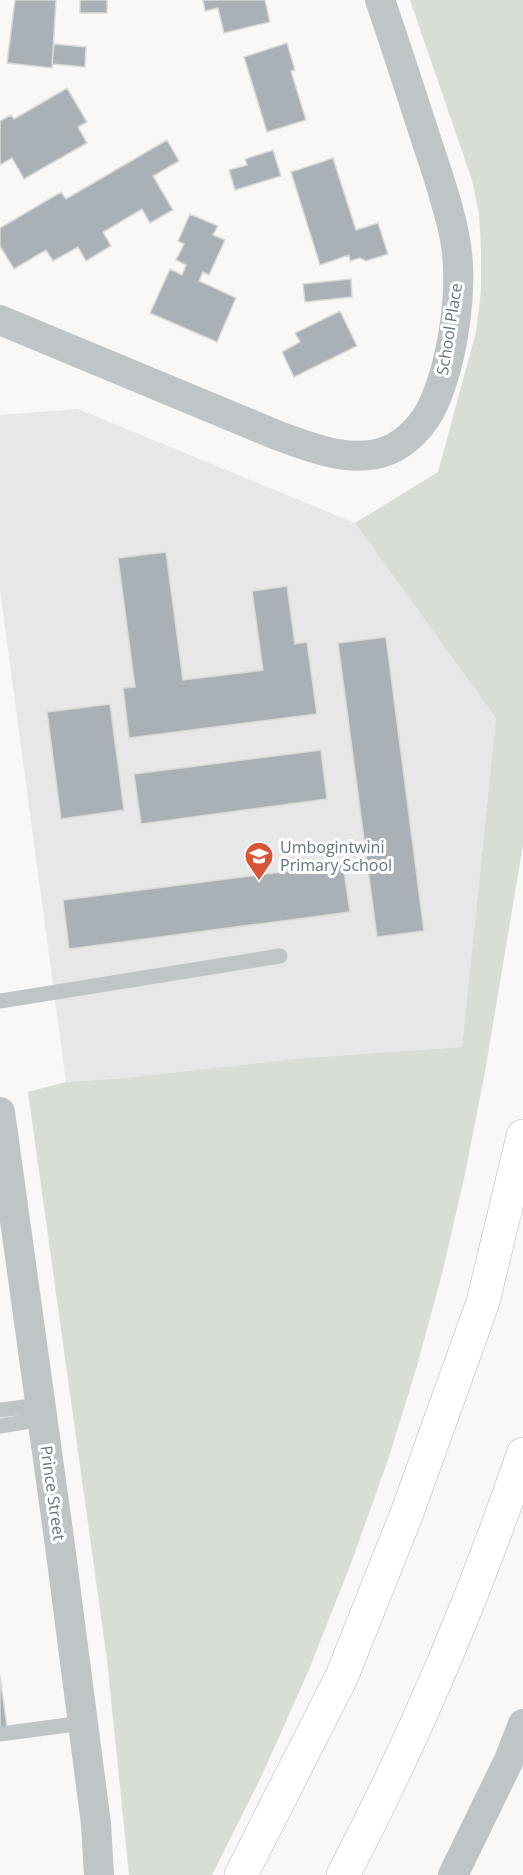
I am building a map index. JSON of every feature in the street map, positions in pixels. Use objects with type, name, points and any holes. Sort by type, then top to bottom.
[{"type":"highway","points":[[241,1875],[342,1676],[407,1513],[483,1302],[523,1136]]},
{"type":"highway","points":[[343,1875],[442,1668],[499,1523],[523,1454]]},
{"type":"street","name":"School Place","points":[[0,320],[268,432],[319,450],[362,456],[390,450],[417,430],[433,406],[447,364],[459,284],[456,242],[445,192],[380,0]]},
{"type":"street","name":"Prince Street","points":[[0,1112],[96,1824],[99,1875]]},
{"type":"street","points":[[453,1875],[516,1765],[523,1724]]},
{"type":"lane","points":[[0,1001],[279,956]]},
{"type":"lane","points":[[0,1410],[42,1412]]},
{"type":"lane","points":[[0,1426],[42,1412]]},
{"type":"lane","points":[[0,1734],[83,1724]]},
{"type":"shaded area","points":[[410,0],[523,0],[523,845],[484,1077],[443,1270],[388,1460],[350,1566],[308,1672],[262,1775],[212,1875],[129,1875],[107,1660],[28,1092],[66,1082],[125,1078],[304,1058],[462,1047],[496,718],[355,523],[438,472],[476,332],[481,291],[479,214],[472,180]]},
{"type":"shaded area","name":"Umbogintwini Primary School","points":[[78,409],[355,523],[496,718],[462,1047],[304,1058],[125,1078],[66,1082],[0,590],[0,415]]},
{"type":"building","points":[[15,0],[56,0],[52,68],[7,63]]},
{"type":"building","points":[[80,0],[107,0],[107,13],[80,13]]},
{"type":"building","points":[[203,0],[265,0],[270,22],[224,33],[218,8],[205,11]]},
{"type":"building","points":[[287,43],[295,70],[291,71],[306,120],[267,132],[244,57]]},
{"type":"building","points":[[54,44],[86,47],[85,67],[52,64]]},
{"type":"building","points":[[67,88],[87,122],[78,127],[87,143],[24,179],[12,158],[0,165],[0,121],[11,115],[14,119]]},
{"type":"building","points":[[167,140],[179,161],[153,176],[173,210],[150,223],[142,209],[103,232],[111,246],[86,261],[78,247],[53,261],[46,250],[14,269],[0,246],[0,228],[61,192],[66,199]]},
{"type":"building","points":[[273,150],[281,176],[235,190],[229,170],[247,165],[245,159]]},
{"type":"building","points":[[333,158],[356,230],[378,223],[388,254],[366,261],[360,258],[350,261],[349,255],[320,265],[291,172]]},
{"type":"building","points":[[190,214],[218,226],[213,235],[225,240],[209,275],[203,272],[199,281],[236,298],[217,342],[150,313],[170,269],[182,275],[186,265],[176,260],[184,244],[178,241]]},
{"type":"building","points":[[351,279],[352,297],[305,302],[303,284]]},
{"type":"building","points":[[340,311],[357,346],[294,377],[282,352],[300,342],[295,333]]},
{"type":"building","points":[[166,552],[183,680],[263,670],[252,591],[287,586],[295,644],[307,642],[317,714],[129,738],[123,688],[135,687],[118,558]]},
{"type":"building","points":[[386,637],[424,931],[377,937],[338,643]]},
{"type":"building","points":[[110,704],[124,810],[61,819],[47,712]]},
{"type":"building","points":[[321,750],[327,799],[141,824],[134,774]]},
{"type":"building","points":[[343,864],[350,912],[69,949],[63,900]]},
{"type":"building","points":[[0,1676],[7,1727],[0,1728]]},
{"type":"place","name":"Umbogintwini Primary School","points":[[259,882]]}]
